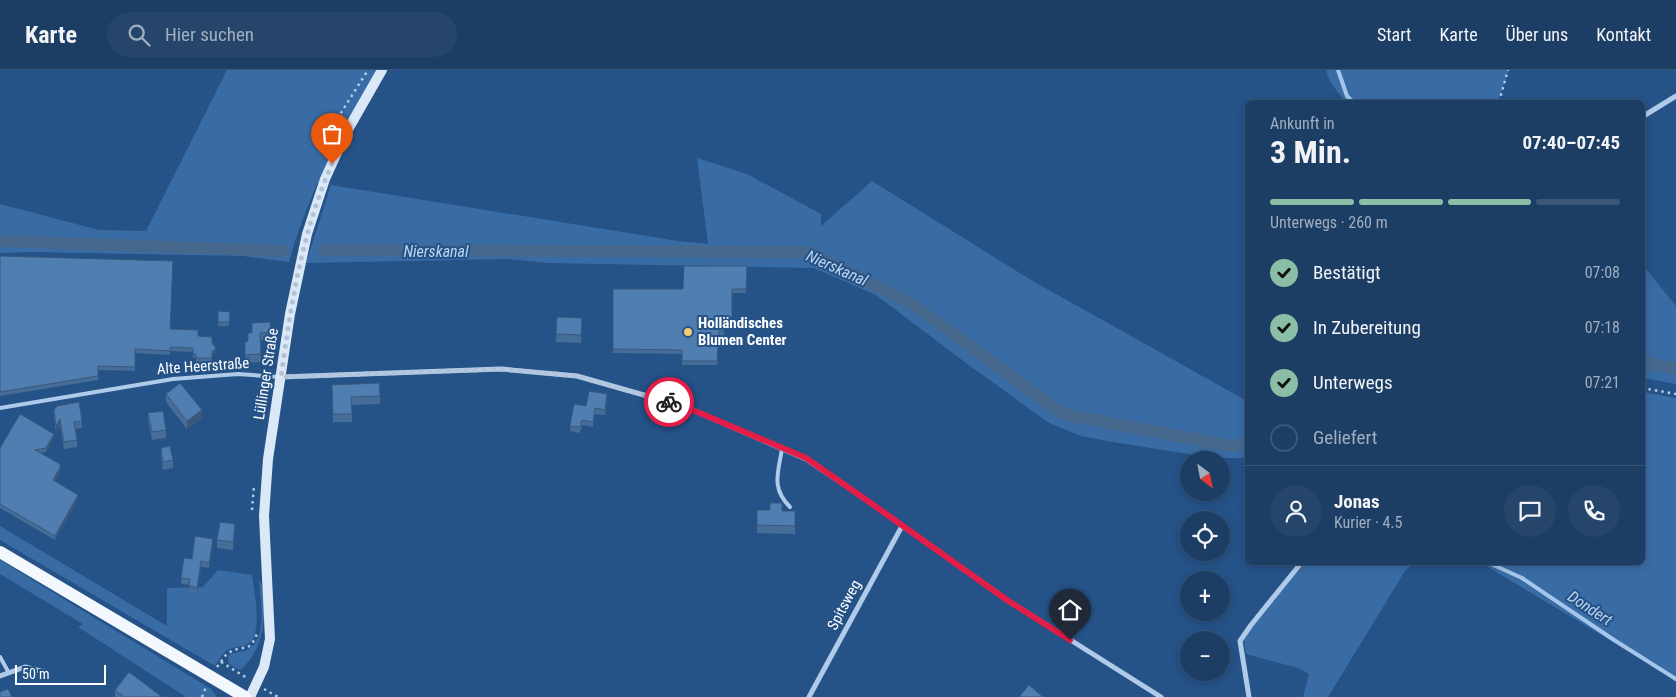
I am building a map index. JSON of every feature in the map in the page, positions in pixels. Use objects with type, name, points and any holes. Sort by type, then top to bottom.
[{"type":"main road","points":[[0,552],[245,697]]},
{"type":"street","name":"Lüllinger Straße","points":[[250,697],[264,667],[270,639],[264,516],[268,459],[290,314],[307,234],[326,179],[346,133],[382,70]]},
{"type":"street","points":[[1645,115],[1676,96]]},
{"type":"street","name":"Alte Heerstraße","points":[[281,377],[501,369],[577,376],[686,407],[806,458],[1007,600],[1161,697]]},
{"type":"street","name":"Spitsweg","points":[[809,697],[902,526]]},
{"type":"street","points":[[1249,697],[1240,641],[1250,625],[1300,565]]},
{"type":"street","points":[[0,676],[25,667],[44,672]]},
{"type":"lane","name":"Alte Heerstraße","points":[[0,408],[174,379],[238,374],[281,377]]},
{"type":"lane","points":[[782,448],[776,481],[779,493],[790,507]]},
{"type":"lane","points":[[0,657],[8,673]]},
{"type":"path","points":[[1500,100],[1508,70]]},
{"type":"path","points":[[1645,389],[1676,394]]},
{"type":"path","points":[[221,662],[226,655],[234,650],[248,647],[252,644]]},
{"type":"shaded area","points":[[227,70],[377,70],[339,139],[316,187],[289,262],[243,256],[0,253],[0,204],[99,230],[146,231]]},
{"type":"shaded area","points":[[1326,70],[1509,70],[1499,100],[1344,100],[1327,75]]},
{"type":"shaded area","points":[[697,158],[747,174],[821,214],[821,226],[872,181],[1031,280],[1245,400],[1245,458],[1230,458],[1230,451],[1180,451],[1180,453],[1113,442],[1081,436],[1049,423],[876,295],[814,268],[548,263],[507,259],[306,263],[331,185],[678,241],[708,244]]},
{"type":"shaded area","points":[[1645,268],[1676,306],[1676,384],[1645,378]]},
{"type":"shaded area","points":[[1645,392],[1676,398],[1676,682],[1662,671],[1484,565],[1645,565]]},
{"type":"shaded area","points":[[0,526],[167,626],[167,588],[203,587],[218,570],[252,575],[257,621],[253,638],[247,645],[227,650],[215,666],[0,540]]},
{"type":"shaded area","points":[[0,560],[211,689],[217,697],[186,697],[78,627],[83,624],[0,574]]},
{"type":"shaded area","points":[[1303,565],[1411,565],[1405,571],[1328,697],[1303,697],[1309,674],[1298,668],[1246,654],[1244,640],[1247,633]]},
{"type":"shaded area","points":[[259,580],[264,598],[263,628],[253,655],[240,670],[229,664],[228,656],[250,648],[256,642],[259,635],[262,617]]},
{"type":"building","points":[[0,256],[173,261],[170,329],[198,330],[198,336],[212,337],[212,343],[216,348],[212,352],[212,358],[196,358],[196,354],[193,354],[193,348],[170,347],[170,351],[135,349],[135,367],[98,366],[98,376],[0,392]]},
{"type":"building","points":[[684,266],[747,266],[746,289],[732,289],[732,317],[724,317],[724,331],[719,331],[717,361],[682,361],[682,350],[613,349],[613,289],[683,289]]},
{"type":"building","points":[[218,311],[230,312],[229,322],[218,322]]},
{"type":"building","points":[[557,317],[582,318],[581,335],[556,334]]},
{"type":"building","points":[[270,322],[271,332],[260,333],[261,354],[245,355],[245,342],[248,341],[248,333],[252,333],[252,323]]},
{"type":"building","points":[[180,383],[202,410],[187,421],[166,394]]},
{"type":"building","points":[[379,383],[380,396],[351,397],[352,414],[333,414],[332,385]]},
{"type":"building","points":[[589,391],[607,394],[605,410],[595,408],[593,422],[582,420],[580,427],[570,426],[574,404],[586,406]]},
{"type":"building","points":[[79,402],[82,421],[74,422],[77,440],[64,442],[60,419],[56,426],[54,410],[57,406]]},
{"type":"building","points":[[163,411],[166,430],[152,432],[148,413]]},
{"type":"building","points":[[20,414],[54,434],[46,448],[35,450],[60,464],[60,468],[53,480],[78,495],[55,536],[0,504],[0,448]]},
{"type":"building","points":[[170,446],[173,460],[163,462],[161,448]]},
{"type":"building","points":[[770,503],[782,503],[782,511],[795,511],[795,526],[757,525],[757,510],[770,510]]},
{"type":"building","points":[[220,522],[235,524],[233,542],[217,540]]},
{"type":"building","points":[[195,536],[213,539],[209,563],[201,561],[197,588],[189,586],[190,579],[181,578],[184,558],[192,559]]},
{"type":"building","points":[[129,672],[162,697],[124,697],[115,690]]},
{"type":"building","points":[[1029,685],[1043,697],[1019,697]]},
{"type":"building","points":[[8,689],[12,697],[0,697],[0,692]]},
{"type":"waterway","points":[[1338,70],[1347,96],[1351,100]]},
{"type":"waterway","name":"Nierskanal","points":[[0,241],[283,251]]},
{"type":"waterway","name":"Nierskanal","points":[[324,250],[808,252],[912,304],[1063,414],[1230,446],[1245,444]]},
{"type":"waterway","name":"Nierskanal","points":[[1645,363],[1676,369]]},
{"type":"waterway","name":"Dondert","points":[[1494,565],[1522,578],[1676,679]]},
{"type":"way so far","points":[[332,164],[307,234],[290,314],[281,377],[501,369],[577,376],[669,402]]},
{"type":"place","name":"Holländisches Blumen Center","points":[[688,332]]},
{"type":"route","points":[[669,402],[686,407],[806,458],[1007,600],[1070,640]]}]
